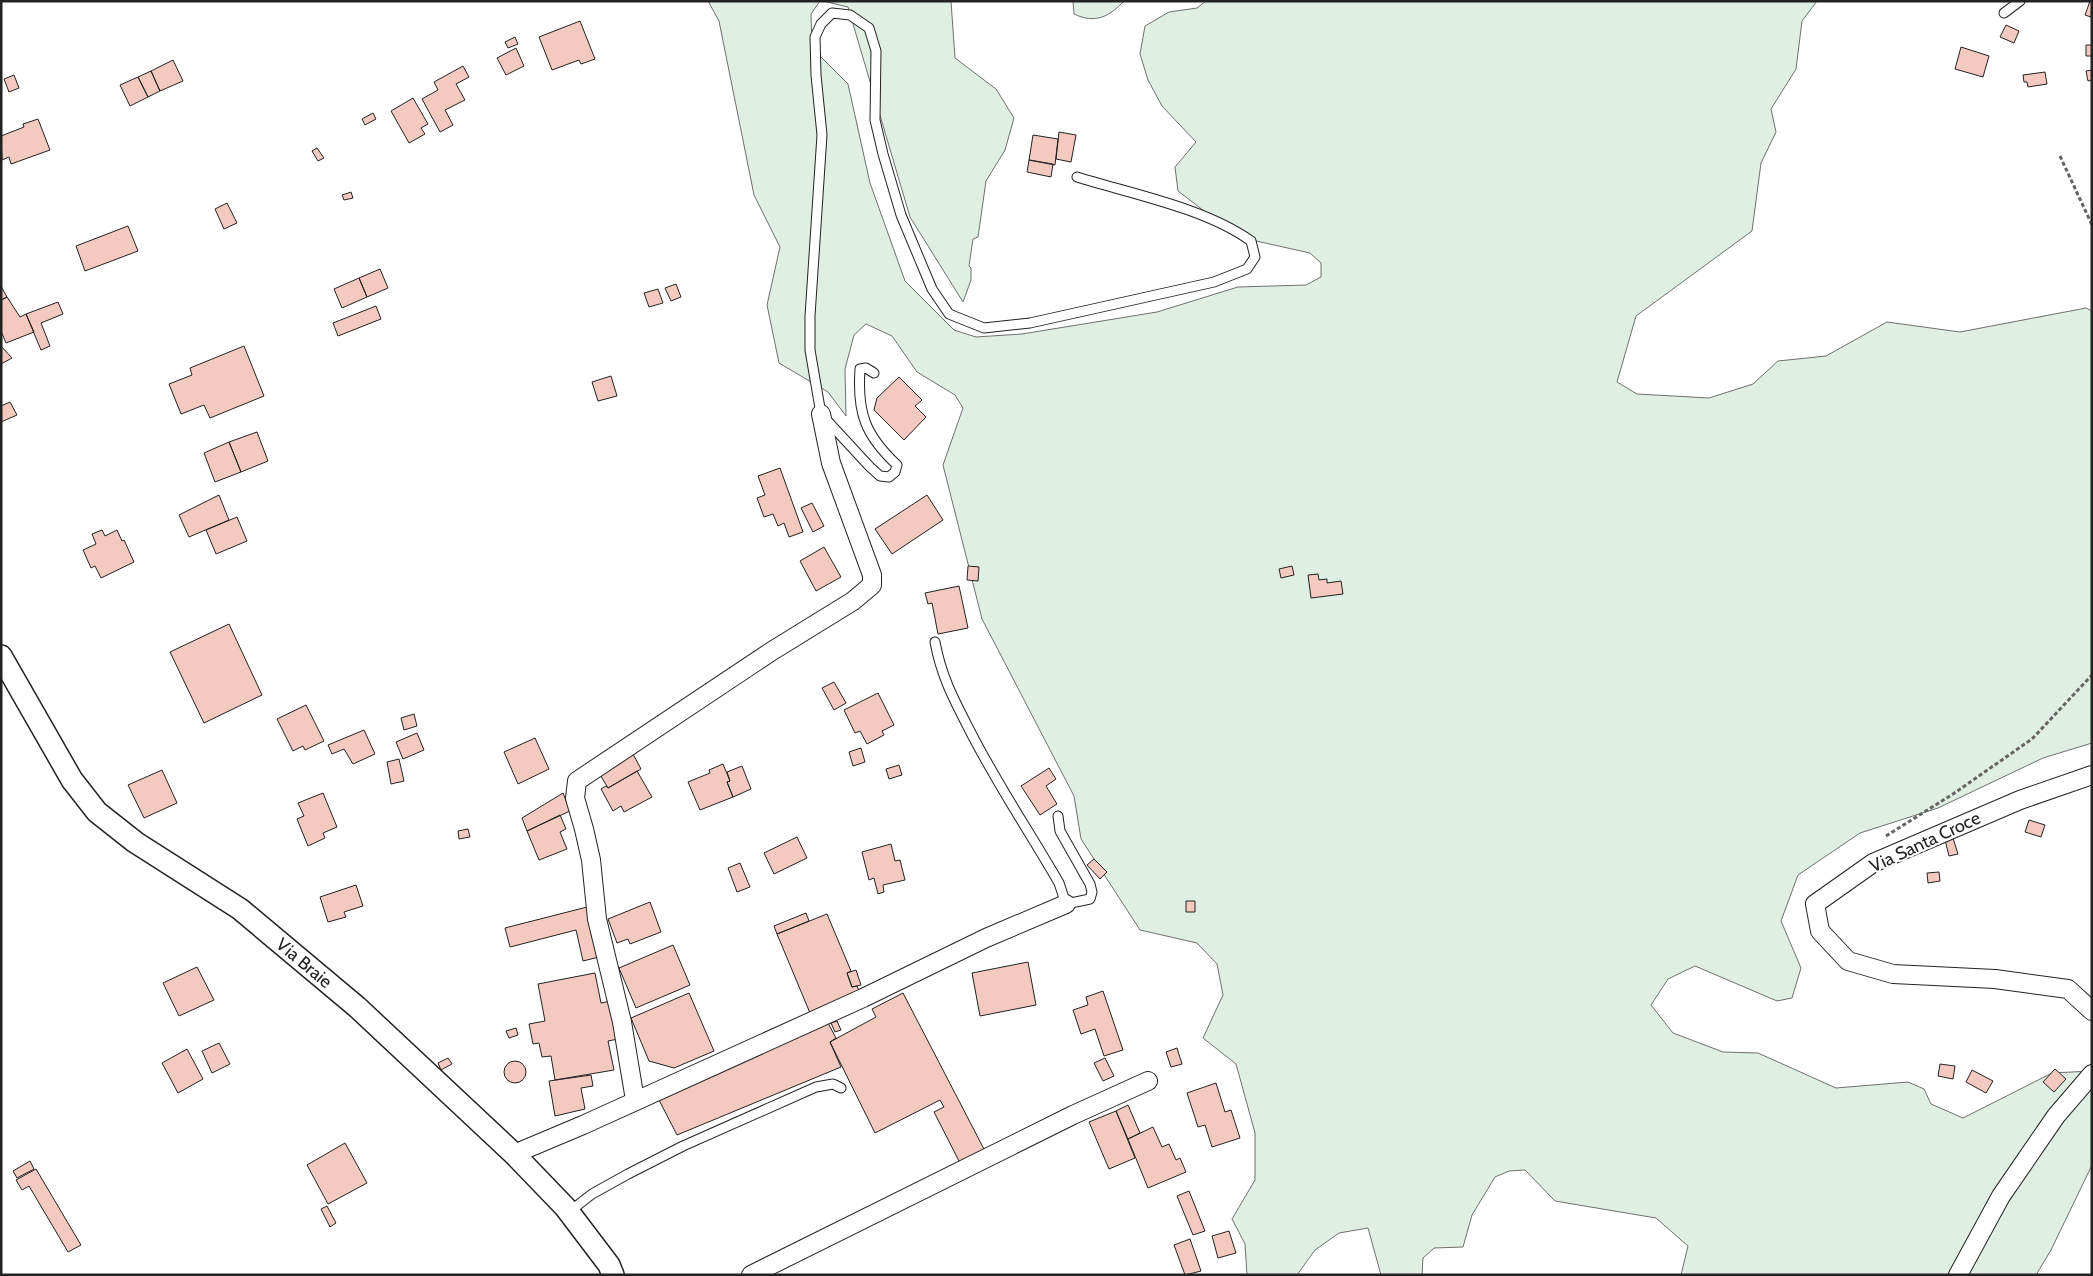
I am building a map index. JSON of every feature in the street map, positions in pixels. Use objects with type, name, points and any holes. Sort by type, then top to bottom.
[{"type":"street","points":[[635,1100],[622,1022],[597,919],[591,860],[575,798],[577,781],[772,651],[853,601],[872,586],[872,575],[831,463],[821,414]]},
{"type":"street","name":"Via Braie","points":[[1,656],[72,780],[98,812],[135,842],[240,909],[356,1007],[514,1154],[569,1212],[609,1265],[613,1275]]},
{"type":"street","name":"Via Santa Croce","points":[[2092,775],[2020,800],[1873,863],[1815,904],[1820,931],[1848,961],[1893,974],[1994,979],[2068,989],[2092,1011]]},
{"type":"street","points":[[514,1154],[583,1125],[863,998],[994,935],[1066,904]]},
{"type":"street","points":[[1958,1275],[2001,1196],[2056,1116],[2092,1074]]},
{"type":"street","points":[[751,1275],[1073,1115],[1148,1081]]},
{"type":"lane","points":[[2004,13],[2020,1]]},
{"type":"lane","points":[[874,373],[866,368],[860,370],[860,409],[875,442],[897,465],[895,472],[889,477],[880,476],[870,467],[821,414],[810,350],[810,316],[822,136],[816,75],[815,38],[820,24],[832,13],[850,15],[869,28],[876,51],[875,120],[883,154],[901,215],[932,289],[949,314],[984,328],[1030,323],[1214,282],[1247,269],[1255,257],[1251,241],[1235,230],[1162,200],[1077,177]]},
{"type":"lane","points":[[935,642],[944,682],[985,760],[1059,883],[1066,904],[1090,899],[1092,892],[1084,872],[1060,831],[1058,816]]},
{"type":"lane","points":[[569,1212],[592,1194],[683,1146],[816,1087],[833,1084],[841,1088]]},
{"type":"path","points":[[2060,156],[2092,224]]},
{"type":"path","points":[[1881,839],[1953,794],[2032,739],[2092,675]]},
{"type":"green space","points":[[708,1],[820,1],[811,14],[812,48],[848,84],[870,183],[905,281],[954,330],[976,337],[1022,334],[1157,312],[1238,287],[1306,285],[1321,277],[1321,263],[1310,253],[1238,237],[1178,191],[1175,167],[1196,142],[1162,106],[1148,80],[1140,54],[1145,26],[1169,12],[1197,8],[1206,1],[1817,1],[1802,21],[1796,69],[1771,109],[1776,132],[1761,163],[1752,231],[1636,316],[1617,382],[1637,394],[1709,398],[1753,384],[1778,361],[1826,356],[1887,322],[1960,332],[2086,308],[2092,311],[2092,743],[2043,758],[1938,808],[1860,833],[1798,875],[1781,921],[1801,968],[1792,998],[1777,1001],[1695,966],[1668,979],[1651,1005],[1673,1033],[1723,1052],[1758,1053],[1836,1088],[1908,1082],[1924,1089],[1931,1104],[1963,1118],[2052,1073],[2092,1071],[2092,1165],[2051,1250],[2036,1275],[1681,1275],[1688,1246],[1656,1218],[1555,1201],[1525,1170],[1509,1171],[1495,1177],[1472,1215],[1463,1247],[1434,1248],[1423,1258],[1422,1275],[1381,1275],[1368,1228],[1339,1233],[1315,1250],[1297,1275],[1247,1275],[1245,1244],[1232,1219],[1255,1180],[1255,1133],[1236,1064],[1203,1038],[1223,995],[1217,964],[1197,943],[1140,930],[1081,839],[1074,796],[982,619],[943,465],[963,408],[955,395],[917,372],[892,336],[866,324],[854,335],[845,369],[846,416],[828,392],[779,363],[767,305],[780,247],[754,195],[719,21]]},
{"type":"green space","points":[[823,1],[951,1],[955,58],[996,89],[1014,118],[1005,150],[986,181],[978,237],[973,239],[969,266],[971,268],[971,280],[963,302],[910,217],[848,7]]},
{"type":"green space","points":[[1073,1],[1124,1],[1107,15],[1089,18],[1074,14]]},
{"type":"building","points":[[2090,1],[2092,1],[2091,17],[2085,15]]},
{"type":"building","points":[[580,21],[595,59],[581,64],[579,60],[552,70],[539,37]]},
{"type":"building","points":[[2006,25],[2019,31],[2014,43],[2000,37]]},
{"type":"building","points":[[515,37],[518,44],[508,48],[505,42]]},
{"type":"building","points":[[2086,45],[2092,45],[2092,56],[2086,56]]},
{"type":"building","points":[[1961,47],[1989,56],[1983,77],[1955,69]]},
{"type":"building","points":[[516,48],[524,66],[506,75],[497,58]]},
{"type":"building","points":[[173,60],[183,81],[160,91],[151,71]]},
{"type":"building","points":[[463,66],[469,77],[456,84],[465,100],[445,110],[453,125],[440,132],[422,99],[438,90],[434,82]]},
{"type":"building","points":[[2092,70],[2092,80],[2088,81],[2086,71]]},
{"type":"building","points":[[151,71],[160,91],[148,97],[138,77]]},
{"type":"building","points":[[2045,72],[2047,84],[2028,87],[2027,82],[2024,82],[2023,75]]},
{"type":"building","points":[[14,75],[19,88],[9,92],[4,79]]},
{"type":"building","points":[[138,77],[148,97],[130,106],[120,85]]},
{"type":"building","points":[[413,98],[428,124],[421,128],[425,134],[409,143],[391,111]]},
{"type":"building","points":[[373,113],[376,119],[365,125],[362,119]]},
{"type":"building","points":[[38,119],[50,150],[11,164],[9,157],[2,160],[1,136],[24,127],[23,124]]},
{"type":"building","points":[[1059,132],[1076,135],[1071,162],[1056,159]]},
{"type":"building","points":[[1033,135],[1058,139],[1055,165],[1029,160]]},
{"type":"building","points":[[317,148],[324,158],[318,161],[312,151]]},
{"type":"building","points":[[1029,160],[1053,164],[1051,177],[1027,172]]},
{"type":"building","points":[[351,192],[353,198],[344,200],[342,195]]},
{"type":"building","points":[[227,203],[237,223],[224,229],[215,209]]},
{"type":"building","points":[[128,226],[138,251],[85,271],[76,246]]},
{"type":"building","points":[[380,269],[388,288],[367,297],[359,278]]},
{"type":"building","points":[[359,278],[367,297],[342,308],[334,289]]},
{"type":"building","points":[[676,284],[681,297],[671,301],[665,288]]},
{"type":"building","points":[[1,286],[7,297],[1,300]]},
{"type":"building","points":[[658,289],[663,303],[649,307],[644,293]]},
{"type":"building","points":[[7,297],[20,317],[26,314],[34,332],[6,343],[1,331],[1,300]]},
{"type":"building","points":[[58,302],[63,314],[41,323],[50,346],[41,350],[26,314]]},
{"type":"building","points":[[376,306],[381,319],[338,336],[333,323]]},
{"type":"building","points":[[1,346],[12,358],[1,364]]},
{"type":"building","points":[[244,346],[264,396],[210,418],[204,405],[181,414],[169,384],[192,375],[190,368]]},
{"type":"building","points":[[611,376],[617,396],[598,401],[592,382]]},
{"type":"building","points":[[899,377],[922,400],[915,406],[926,417],[904,440],[874,410],[877,398]]},
{"type":"building","points":[[10,402],[17,415],[1,422],[1,406]]},
{"type":"building","points":[[257,432],[268,461],[241,472],[229,442]]},
{"type":"building","points":[[229,442],[241,472],[215,482],[204,453]]},
{"type":"building","points":[[780,468],[803,532],[789,537],[784,523],[778,526],[773,514],[764,517],[757,498],[765,495],[758,476]]},
{"type":"building","points":[[219,495],[229,520],[189,537],[179,515]]},
{"type":"building","points":[[927,495],[943,520],[892,554],[875,529]]},
{"type":"building","points":[[812,503],[824,526],[813,532],[801,508]]},
{"type":"building","points":[[237,517],[247,541],[216,554],[206,530]]},
{"type":"building","points":[[102,530],[105,536],[117,530],[134,562],[101,578],[95,566],[91,568],[83,550],[96,544],[92,534]]},
{"type":"building","points":[[824,547],[841,577],[816,591],[800,561]]},
{"type":"building","points":[[968,566],[979,567],[978,581],[967,580]]},
{"type":"building","points":[[1292,566],[1294,575],[1281,578],[1279,569]]},
{"type":"building","points":[[1318,574],[1319,580],[1327,579],[1327,583],[1341,581],[1343,594],[1311,598],[1308,575]]},
{"type":"building","points":[[959,586],[968,628],[938,634],[932,603],[928,604],[925,593]]},
{"type":"building","points":[[229,624],[262,695],[204,723],[170,652]]},
{"type":"building","points":[[834,682],[846,703],[834,710],[822,688]]},
{"type":"building","points":[[878,693],[894,725],[882,731],[884,735],[867,744],[860,731],[855,733],[844,710]]},
{"type":"building","points":[[306,705],[324,741],[305,750],[303,746],[293,751],[277,719]]},
{"type":"building","points":[[414,714],[417,726],[404,730],[401,718]]},
{"type":"building","points":[[364,730],[375,754],[353,764],[344,749],[332,754],[328,745]]},
{"type":"building","points":[[417,733],[424,750],[403,759],[396,742]]},
{"type":"building","points":[[535,738],[549,769],[518,784],[504,752]]},
{"type":"building","points":[[861,748],[865,762],[853,766],[849,752]]},
{"type":"building","points":[[633,754],[641,769],[608,788],[599,773]]},
{"type":"building","points":[[399,759],[404,781],[391,784],[387,762]]},
{"type":"building","points":[[723,764],[730,781],[727,782],[733,797],[700,810],[688,782],[710,773],[709,770]]},
{"type":"building","points":[[899,765],[902,775],[889,779],[886,769]]},
{"type":"building","points":[[742,766],[751,789],[733,797],[727,782],[730,781],[727,772]]},
{"type":"building","points":[[1049,768],[1056,779],[1046,786],[1057,804],[1040,815],[1021,786]]},
{"type":"building","points":[[162,770],[177,803],[144,818],[128,785]]},
{"type":"building","points":[[637,771],[652,797],[624,812],[621,806],[613,811],[601,789],[606,786],[608,788]]},
{"type":"building","points":[[323,793],[337,827],[323,833],[325,838],[308,846],[297,819],[304,816],[298,803]]},
{"type":"building","points":[[563,793],[570,811],[527,831],[522,818]]},
{"type":"building","points":[[560,815],[566,829],[560,832],[567,849],[539,860],[527,831]]},
{"type":"building","points":[[2029,820],[2045,825],[2041,837],[2025,832]]},
{"type":"building","points":[[468,829],[470,837],[459,839],[458,831]]},
{"type":"building","points":[[797,837],[807,858],[774,874],[764,853]]},
{"type":"building","points":[[1953,838],[1958,854],[1949,856],[1945,840]]},
{"type":"building","points":[[891,844],[895,861],[900,860],[905,880],[883,885],[884,892],[878,894],[874,878],[869,880],[862,852]]},
{"type":"building","points":[[1094,859],[1107,872],[1100,879],[1087,865]]},
{"type":"building","points":[[740,863],[750,887],[737,892],[728,868]]},
{"type":"building","points":[[1939,872],[1940,881],[1928,883],[1927,873]]},
{"type":"building","points":[[356,885],[363,906],[344,912],[346,917],[328,922],[320,897]]},
{"type":"building","points":[[1186,901],[1195,901],[1195,912],[1186,912]]},
{"type":"building","points":[[650,902],[661,932],[630,944],[628,939],[617,943],[608,919]]},
{"type":"building","points":[[587,907],[599,957],[583,961],[576,930],[510,947],[505,928]]},
{"type":"building","points":[[806,913],[809,921],[777,934],[774,926]]},
{"type":"building","points":[[827,914],[851,971],[847,973],[852,987],[857,986],[860,993],[810,1013],[777,934]]},
{"type":"building","points":[[673,945],[690,985],[636,1008],[619,968]]},
{"type":"building","points":[[1028,962],[1036,1005],[980,1016],[972,973]]},
{"type":"building","points":[[197,967],[214,1000],[179,1016],[163,983]]},
{"type":"building","points":[[856,970],[861,985],[852,987],[847,973]]},
{"type":"building","points":[[595,973],[601,1003],[611,1001],[618,1039],[608,1041],[614,1070],[555,1080],[551,1056],[542,1057],[539,1043],[533,1044],[529,1024],[545,1021],[538,984]]},
{"type":"building","points":[[1103,991],[1123,1050],[1104,1056],[1095,1029],[1081,1034],[1073,1010],[1088,1005],[1086,997]]},
{"type":"building","points":[[689,993],[714,1051],[674,1068],[649,1061],[631,1018]]},
{"type":"building","points":[[903,993],[985,1151],[961,1165],[934,1112],[944,1107],[940,1100],[875,1133],[830,1042],[876,1017],[872,1009]]},
{"type":"building","points":[[837,1021],[841,1030],[835,1032],[831,1023]]},
{"type":"building","points":[[828,1023],[836,1038],[830,1042],[841,1067],[677,1135],[658,1098]]},
{"type":"building","points":[[516,1028],[518,1035],[509,1038],[506,1031]]},
{"type":"building","points":[[219,1043],[230,1064],[212,1073],[202,1051]]},
{"type":"building","points":[[1177,1048],[1182,1064],[1171,1067],[1166,1052]]},
{"type":"building","points":[[187,1049],[203,1079],[178,1093],[162,1063]]},
{"type":"building","points":[[448,1058],[452,1064],[441,1070],[438,1063]]},
{"type":"building","points":[[1105,1058],[1114,1076],[1103,1081],[1094,1063]]},
{"type":"building","points":[[515,1061],[523,1064],[526,1072],[523,1080],[515,1083],[507,1080],[504,1072],[507,1064]]},
{"type":"building","points":[[1940,1064],[1955,1066],[1953,1079],[1938,1076]]},
{"type":"building","points":[[2055,1069],[2066,1079],[2054,1092],[2043,1082]]},
{"type":"building","points":[[1972,1070],[1993,1081],[1986,1093],[1966,1082]]},
{"type":"building","points":[[591,1075],[593,1086],[581,1088],[585,1109],[555,1116],[549,1081]]},
{"type":"building","points":[[1216,1083],[1225,1112],[1231,1110],[1240,1138],[1212,1147],[1205,1125],[1198,1127],[1187,1093]]},
{"type":"building","points":[[1128,1105],[1140,1133],[1128,1139],[1116,1111]]},
{"type":"building","points":[[1116,1111],[1135,1158],[1109,1169],[1089,1122]]},
{"type":"building","points":[[1153,1127],[1162,1147],[1169,1144],[1176,1160],[1180,1158],[1186,1172],[1148,1188],[1128,1139]]},
{"type":"building","points":[[345,1143],[367,1183],[328,1204],[307,1165]]},
{"type":"building","points":[[30,1161],[34,1169],[17,1178],[13,1171]]},
{"type":"building","points":[[36,1169],[81,1245],[68,1252],[29,1186],[22,1190],[16,1180]]},
{"type":"building","points":[[1189,1191],[1205,1231],[1193,1235],[1177,1196]]},
{"type":"building","points":[[327,1206],[336,1223],[330,1227],[321,1209]]},
{"type":"building","points":[[1229,1231],[1236,1253],[1218,1258],[1212,1236]]},
{"type":"building","points":[[1190,1239],[1201,1271],[1185,1275],[1174,1245]]}]
